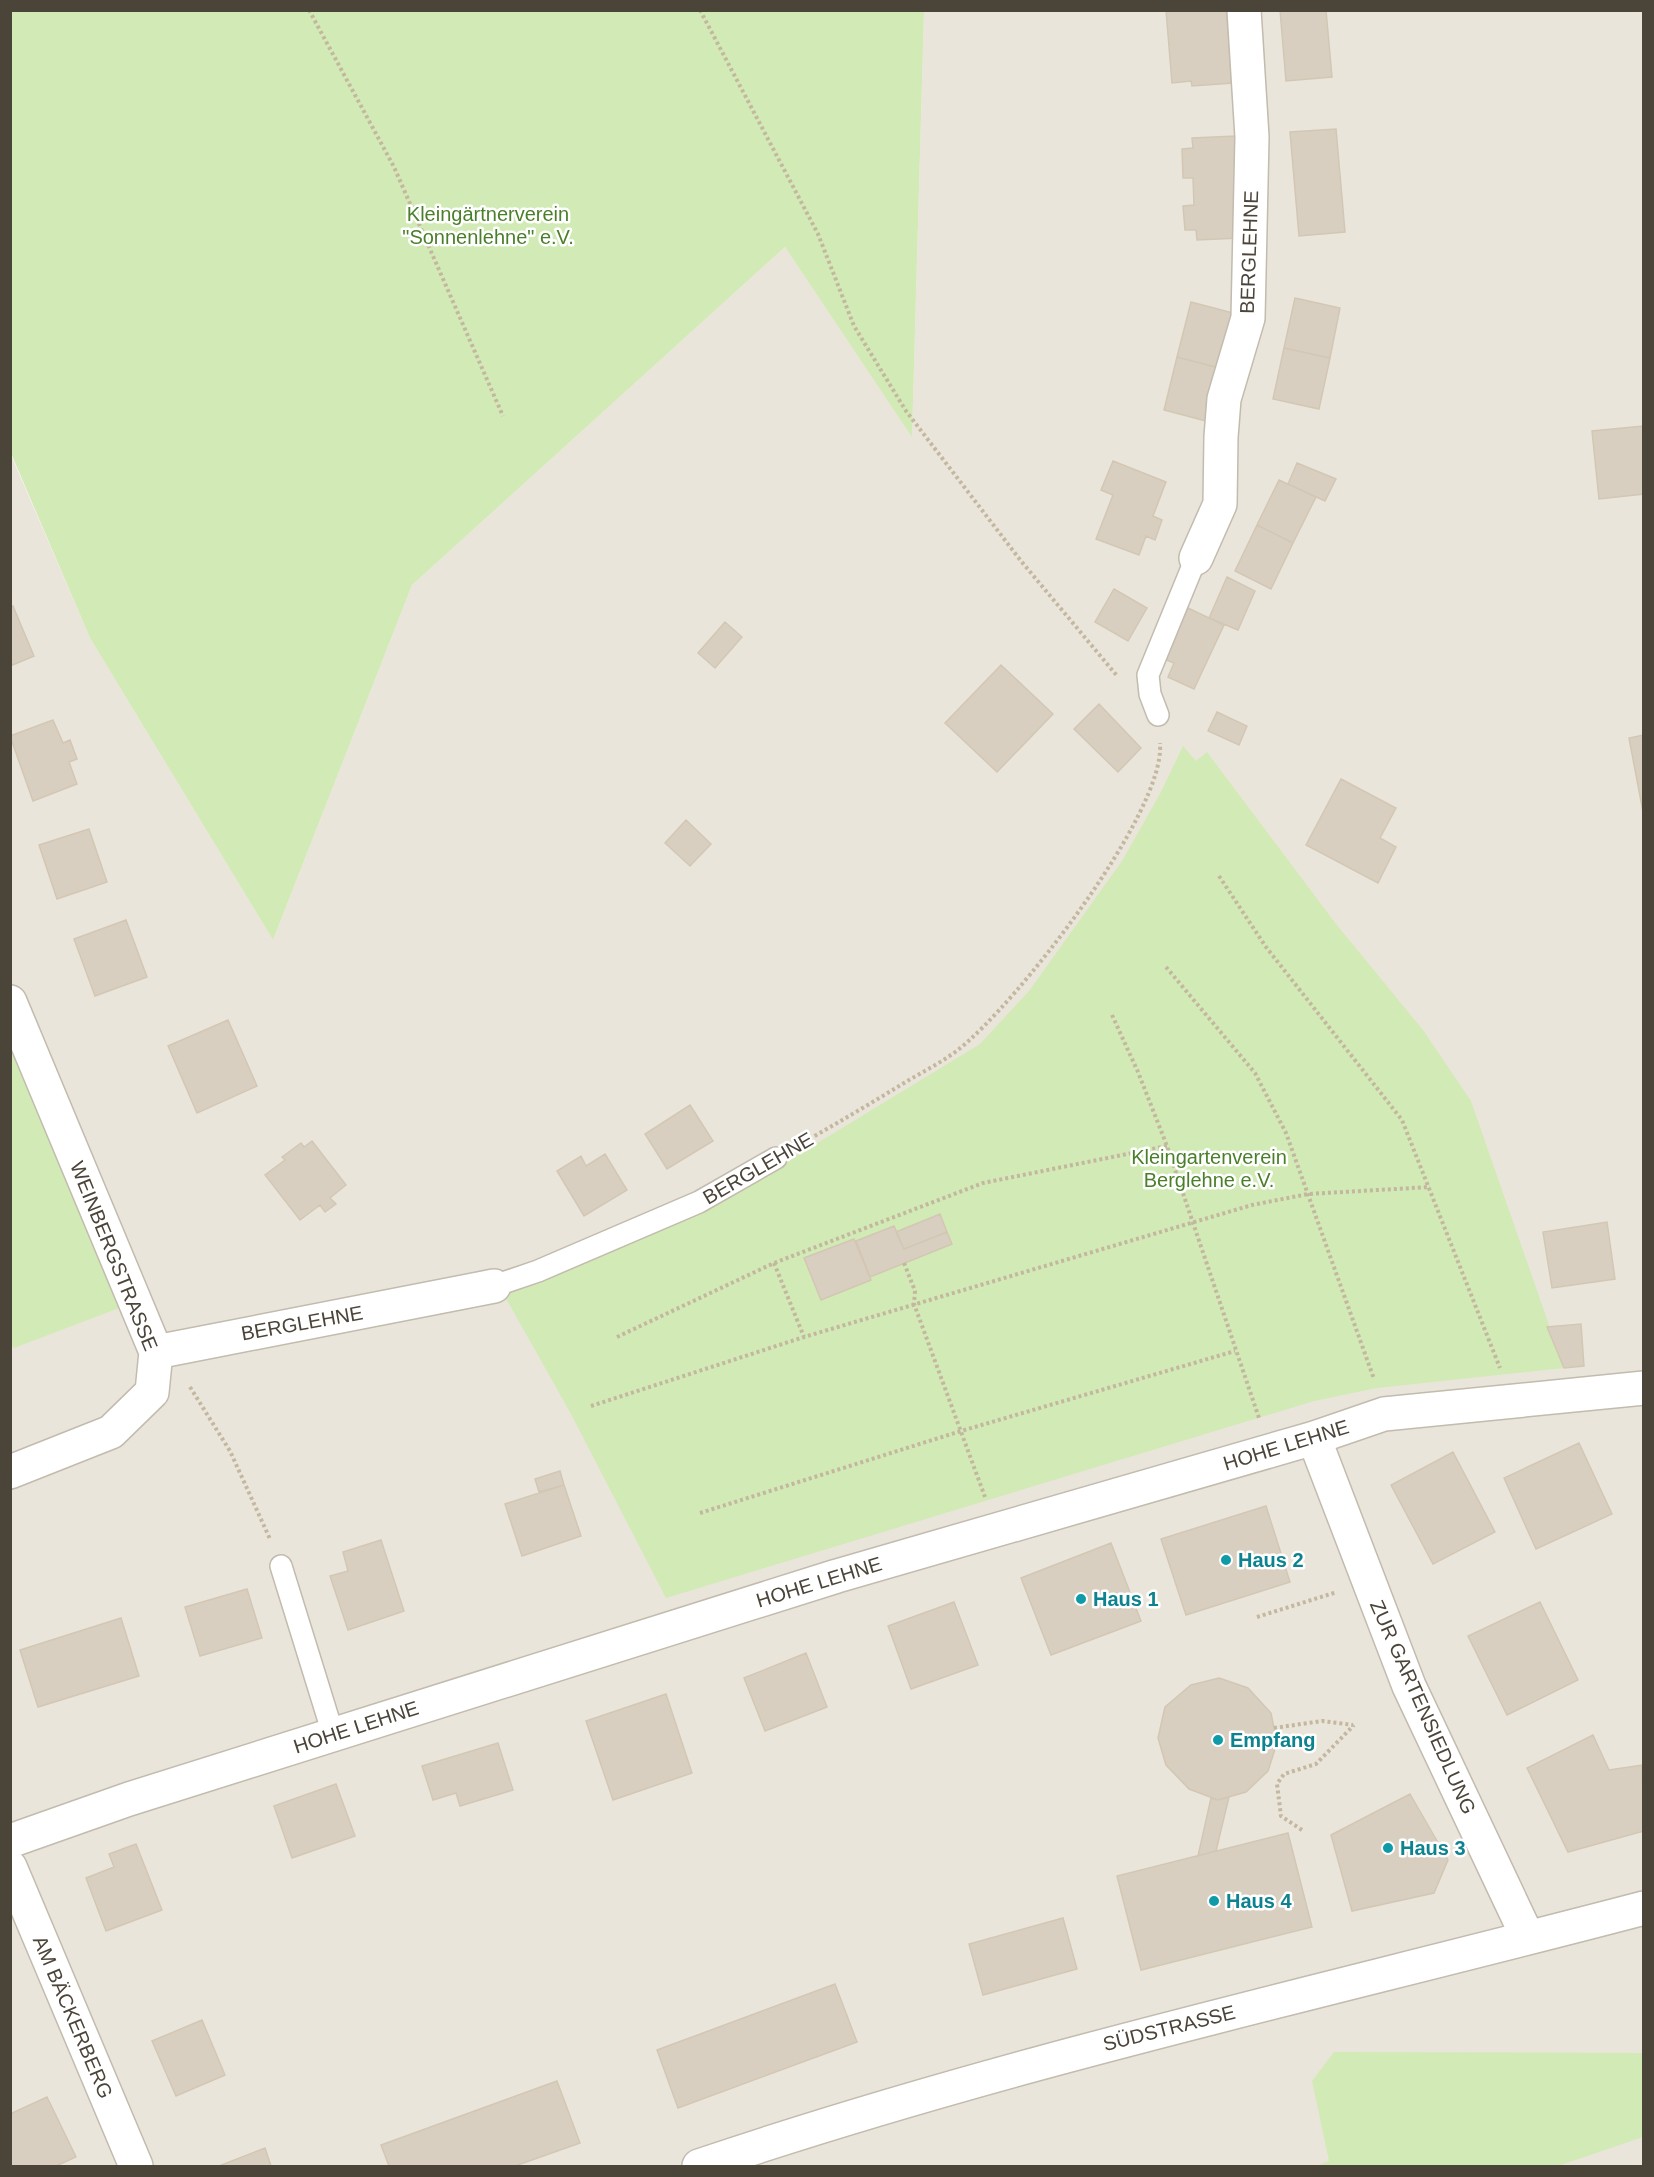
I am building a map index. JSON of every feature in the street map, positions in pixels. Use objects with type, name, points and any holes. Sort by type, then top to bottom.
[{"type":"street","name":"BERGLEHNE","points":[[1196,558],[1220,504],[1224,399],[1248,318],[1252,137],[1244,10]]},
{"type":"street","name":"WEINBERGSTRASSE","points":[[10,1002],[156,1352],[152,1392],[111,1432],[10,1472]]},
{"type":"street","name":"BERGLEHNE","points":[[156,1352],[495,1286]]},
{"type":"street","name":"HOHE LEHNE","points":[[10,1841],[129,1799],[837,1576],[1314,1438],[1384,1414],[1644,1389]]},
{"type":"street","name":"ZUR GARTENSIEDLUNG","points":[[1314,1438],[1409,1686],[1528,1938]]},
{"type":"street","name":"AM BÄCKERBERG","points":[[10,1867],[136,2166]]},
{"type":"street","name":"SÜDSTRASSE","points":[[699,2166],[781,2139],[1063,2055],[1644,1908]]},
{"type":"lane","points":[[1158,715],[1150,693],[1148,675],[1196,558]]},
{"type":"lane","name":"BERGLEHNE","points":[[495,1286],[538,1271],[699,1202],[776,1158]]},
{"type":"lane","points":[[281,1566],[333,1734]]},
{"type":"path","points":[[309,10],[394,167],[503,416]]},
{"type":"path","points":[[700,10],[818,234],[854,327],[906,411],[1021,561],[1122,682]]},
{"type":"path","name":"BERGLEHNE","points":[[776,1158],[861,1111],[958,1051],[1020,990],[1068,926],[1129,833],[1154,782],[1161,752],[1158,715]]},
{"type":"path","points":[[1219,876],[1266,947],[1402,1120],[1502,1375]]},
{"type":"path","points":[[1166,967],[1255,1073],[1286,1133],[1377,1388]]},
{"type":"path","points":[[1112,1015],[1138,1072],[1167,1146],[1259,1417]]},
{"type":"path","points":[[617,1337],[774,1263],[983,1183],[1167,1146]]},
{"type":"path","points":[[591,1406],[804,1337],[1252,1205],[1308,1194],[1430,1187]]},
{"type":"path","points":[[774,1263],[804,1337]]},
{"type":"path","points":[[904,1263],[915,1291],[914,1304],[987,1501]]},
{"type":"path","points":[[700,1513],[961,1431],[1235,1351]]},
{"type":"path","points":[[156,1352],[185,1379],[230,1451],[281,1566]]},
{"type":"path","points":[[1257,1617],[1369,1582]]},
{"type":"path","points":[[1274,1728],[1322,1721],[1354,1725],[1316,1764],[1284,1774],[1277,1784],[1281,1816],[1302,1830]]},
{"type":"shaded area","points":[[924,11],[1643,11],[1643,2166],[11,2166],[10,453],[90,638],[273,940],[412,585],[785,247],[912,436]]},
{"type":"green space","name":"Kleingärtnerverein \"Sonnenlehne\" e.V.","points":[[10,11],[924,11],[912,437],[785,247],[412,585],[273,940],[90,638],[11,453]]},
{"type":"green space","name":"Kleingartenverein Berglehne e.V.","points":[[1183,746],[1196,761],[1207,752],[1336,924],[1423,1030],[1471,1101],[1564,1368],[1377,1388],[1314,1401],[666,1598],[571,1414],[504,1295],[676,1224],[755,1181],[980,1044],[1029,991],[1122,861],[1161,792]]},
{"type":"green space","points":[[10,1031],[127,1305],[14,1348],[10,1343]]},
{"type":"green space","points":[[1334,2052],[1643,2053],[1643,2137],[1558,2166],[1316,2166],[1329,2161],[1312,2081]]},
{"type":"building","points":[[1166,10],[1226,10],[1233,83],[1192,86],[1191,81],[1172,83]]},
{"type":"building","points":[[1280,10],[1326,10],[1332,77],[1286,81]]},
{"type":"building","points":[[1336,129],[1345,232],[1299,236],[1290,132]]},
{"type":"building","points":[[1236,136],[1240,238],[1197,240],[1196,230],[1185,230],[1183,206],[1194,205],[1193,178],[1183,178],[1182,149],[1193,148],[1192,138]]},
{"type":"building","points":[[1295,298],[1340,308],[1330,358],[1284,348]]},
{"type":"building","points":[[1191,302],[1233,313],[1219,368],[1177,357]]},
{"type":"building","points":[[1284,348],[1330,358],[1319,409],[1273,399]]},
{"type":"building","points":[[1177,357],[1219,368],[1206,421],[1164,410]]},
{"type":"building","points":[[1643,426],[1644,494],[1599,499],[1592,431]]},
{"type":"building","points":[[1113,461],[1166,482],[1153,516],[1162,520],[1155,540],[1146,536],[1139,555],[1096,539],[1113,495],[1101,490]]},
{"type":"building","points":[[1297,463],[1336,479],[1325,501],[1288,484]]},
{"type":"building","points":[[1279,480],[1316,497],[1293,543],[1257,525]]},
{"type":"building","points":[[1257,525],[1293,543],[1271,589],[1235,571]]},
{"type":"building","points":[[1227,577],[1255,591],[1238,630],[1209,618]]},
{"type":"building","points":[[1114,589],[1147,608],[1128,641],[1095,622]]},
{"type":"building","points":[[13,606],[34,656],[10,666],[10,607]]},
{"type":"building","points":[[1188,608],[1224,625],[1194,689],[1168,677],[1174,663],[1164,659]]},
{"type":"building","points":[[725,622],[742,637],[715,668],[698,653]]},
{"type":"building","points":[[1001,665],[1053,714],[997,772],[945,723]]},
{"type":"building","points":[[1099,704],[1141,748],[1118,772],[1074,729]]},
{"type":"building","points":[[1217,712],[1247,726],[1239,745],[1208,731]]},
{"type":"building","points":[[53,720],[63,743],[70,740],[77,759],[69,762],[77,784],[33,801],[10,736]]},
{"type":"building","points":[[1644,735],[1644,812],[1643,812],[1629,738]]},
{"type":"building","points":[[1341,779],[1396,808],[1380,838],[1396,847],[1378,883],[1306,845]]},
{"type":"building","points":[[686,820],[711,844],[690,866],[665,843]]},
{"type":"building","points":[[89,829],[107,882],[57,899],[39,845]]},
{"type":"building","points":[[126,920],[147,977],[95,996],[74,939]]},
{"type":"building","points":[[228,1020],[257,1086],[197,1113],[168,1046]]},
{"type":"building","points":[[690,1105],[713,1141],[667,1169],[645,1134]]},
{"type":"building","points":[[312,1141],[346,1185],[330,1198],[336,1204],[325,1212],[320,1205],[300,1220],[265,1175],[285,1160],[282,1157],[301,1143],[304,1147]]},
{"type":"building","points":[[605,1154],[627,1190],[584,1216],[557,1171],[581,1156],[586,1166]]},
{"type":"building","points":[[940,1214],[947,1232],[904,1249],[896,1232]]},
{"type":"building","points":[[1607,1222],[1615,1279],[1552,1288],[1543,1232]]},
{"type":"building","points":[[894,1226],[904,1249],[947,1232],[952,1244],[870,1277],[856,1241]]},
{"type":"building","points":[[854,1239],[871,1280],[821,1300],[804,1258]]},
{"type":"building","points":[[1581,1324],[1584,1366],[1564,1368],[1547,1327]]},
{"type":"building","points":[[1579,1443],[1612,1514],[1536,1549],[1504,1478]]},
{"type":"building","points":[[1453,1452],[1495,1532],[1433,1564],[1391,1485]]},
{"type":"building","points":[[560,1471],[564,1485],[539,1492],[535,1479]]},
{"type":"building","points":[[564,1485],[581,1536],[522,1556],[505,1504]]},
{"type":"building","name":"Haus 2","points":[[1266,1506],[1290,1582],[1186,1615],[1161,1539]]},
{"type":"building","points":[[381,1540],[404,1611],[348,1630],[330,1576],[348,1571],[343,1552]]},
{"type":"building","name":"Haus 1","points":[[1111,1543],[1141,1621],[1051,1655],[1021,1578]]},
{"type":"building","points":[[247,1589],[262,1638],[200,1656],[185,1607]]},
{"type":"building","points":[[954,1602],[978,1665],[911,1689],[888,1626]]},
{"type":"building","points":[[1540,1602],[1578,1680],[1507,1715],[1468,1636]]},
{"type":"building","points":[[121,1618],[139,1676],[38,1707],[20,1650]]},
{"type":"building","points":[[806,1653],[827,1707],[765,1731],[744,1678]]},
{"type":"building","name":"Empfang","points":[[1219,1678],[1248,1688],[1271,1713],[1277,1743],[1268,1771],[1246,1792],[1218,1800],[1189,1789],[1166,1765],[1158,1738],[1165,1707],[1191,1685]]},
{"type":"building","points":[[666,1694],[692,1773],[613,1800],[586,1721]]},
{"type":"building","points":[[1593,1735],[1609,1770],[1642,1765],[1644,1831],[1568,1852],[1527,1768]]},
{"type":"building","points":[[498,1743],[513,1790],[460,1806],[456,1793],[433,1800],[422,1766]]},
{"type":"building","points":[[336,1784],[355,1836],[292,1858],[274,1806]]},
{"type":"building","name":"Haus 3","points":[[1410,1794],[1448,1860],[1434,1893],[1352,1911],[1331,1835]]},
{"type":"building","points":[[1229,1797],[1216,1851],[1198,1856],[1211,1798],[1218,1800]]},
{"type":"building","name":"Haus 4","points":[[1288,1833],[1312,1927],[1141,1970],[1117,1876]]},
{"type":"building","points":[[136,1844],[162,1910],[106,1931],[86,1878],[114,1867],[109,1854]]},
{"type":"building","points":[[1063,1918],[1077,1969],[983,1995],[969,1944]]},
{"type":"building","points":[[835,1984],[857,2042],[678,2108],[657,2050]]},
{"type":"building","points":[[202,2020],[225,2075],[176,2096],[152,2041]]},
{"type":"building","points":[[557,2081],[580,2143],[515,2166],[389,2166],[381,2145]]},
{"type":"building","points":[[47,2097],[76,2157],[56,2166],[10,2166],[10,2114]]},
{"type":"building","points":[[265,2148],[271,2166],[219,2166]]},
{"type":"place","name":"Haus 2","points":[[1226,1560]]},
{"type":"place","name":"Haus 1","points":[[1081,1599]]},
{"type":"place","name":"Empfang","points":[[1218,1740]]},
{"type":"place","name":"Haus 3","points":[[1388,1848]]},
{"type":"place","name":"Haus 4","points":[[1214,1901]]}]
